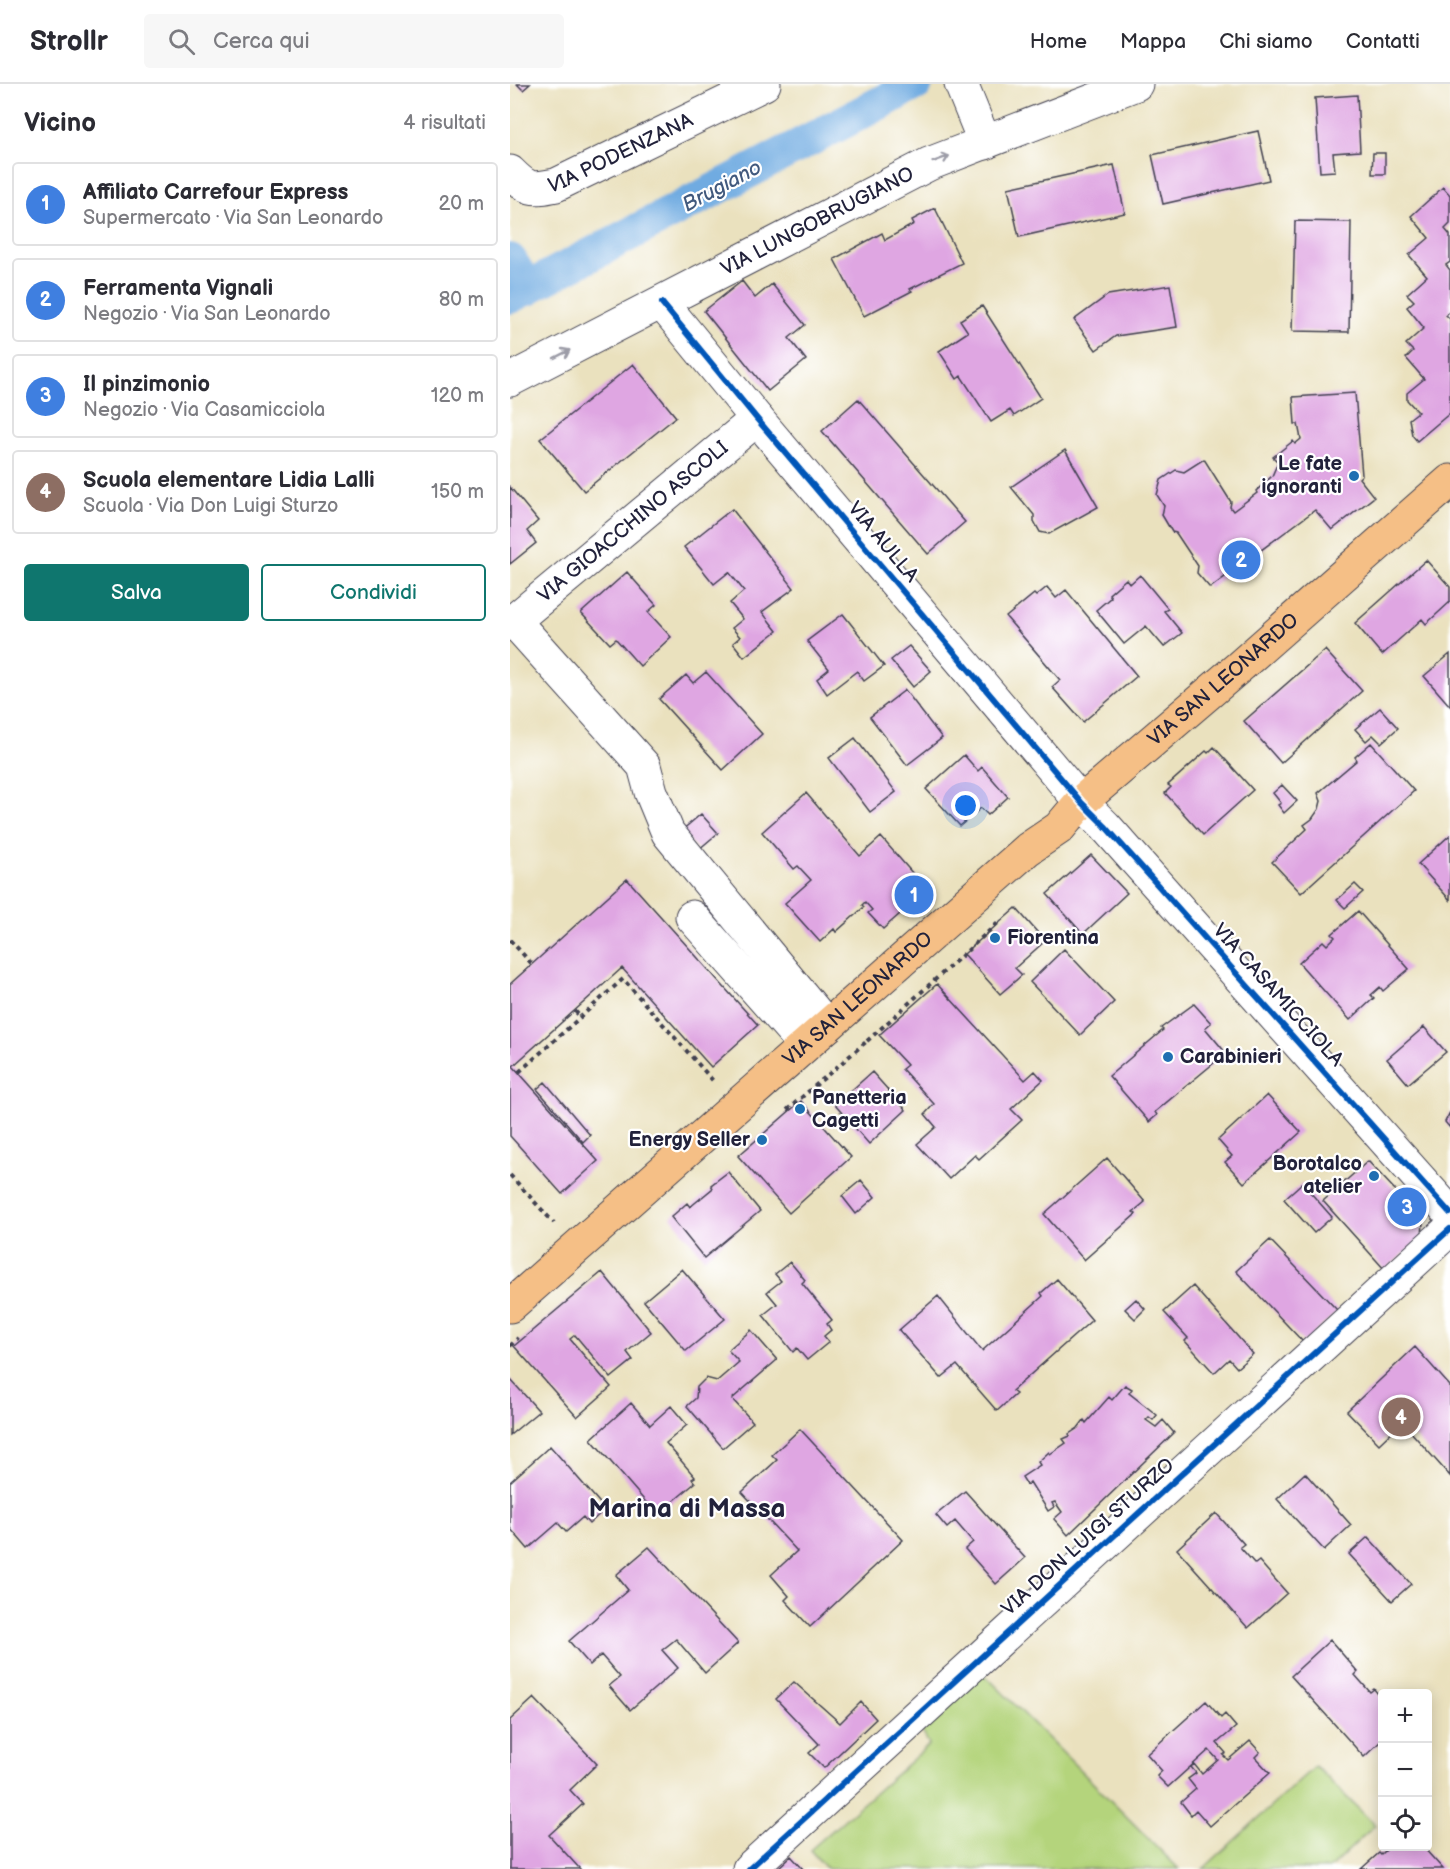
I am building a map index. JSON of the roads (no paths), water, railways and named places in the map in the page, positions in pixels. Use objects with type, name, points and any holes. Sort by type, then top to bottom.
[{"type":"main road","name":"VIA SAN LEONARDO","points":[[510,1306],[1028,849],[1059,828],[1081,802],[1450,482]]},
{"type":"street","name":"VIA PODENZANA","points":[[510,172],[524,186],[540,189],[556,185],[764,84]]},
{"type":"street","points":[[961,84],[985,143]]},
{"type":"street","name":"VIA LUNGOBRUGIANO","points":[[510,380],[929,164],[1136,84]]},
{"type":"street","name":"VIA AULLA","points":[[663,303],[757,419],[1081,802]]},
{"type":"street","name":"VIA GIOACCHINO ASCOLI","points":[[512,622],[757,419]]},
{"type":"street","points":[[512,622],[644,766],[651,792],[668,833],[816,1036]]},
{"type":"street","name":"VIA CASAMICCIOLA","points":[[1081,802],[1450,1212]]},
{"type":"street","points":[[692,917],[816,1036]]},
{"type":"street","name":"VIA DON LUIGI STURZO","points":[[749,1869],[1450,1228]]},
{"type":"waterway","name":"Brugiano","points":[[510,297],[916,84]]},
{"type":"waterway","name":"Brugiano","points":[[510,260],[528,289]]},
{"type":"place","name":"Le fate ignoranti","points":[[1354,476]]},
{"type":"place","name":"Ferramenta Vignali","points":[[1241,560]]},
{"type":"place","name":"Affiliato Carrefour Express","points":[[914,895]]},
{"type":"place","name":"Fiorentina","points":[[995,938]]},
{"type":"place","name":"Carabinieri","points":[[1168,1057]]},
{"type":"place","name":"Panetteria Cagetti","points":[[800,1109]]},
{"type":"place","name":"Energy Seller","points":[[762,1140]]},
{"type":"place","name":"Borotalco atelier","points":[[1374,1176]]},
{"type":"place","name":"Il pinzimonio","points":[[1407,1207]]},
{"type":"place","name":"Scuola elementare Lidia Lalli","points":[[1401,1417]]},
{"type":"district","name":"Marina di Massa","points":[[687,1509]]}]
